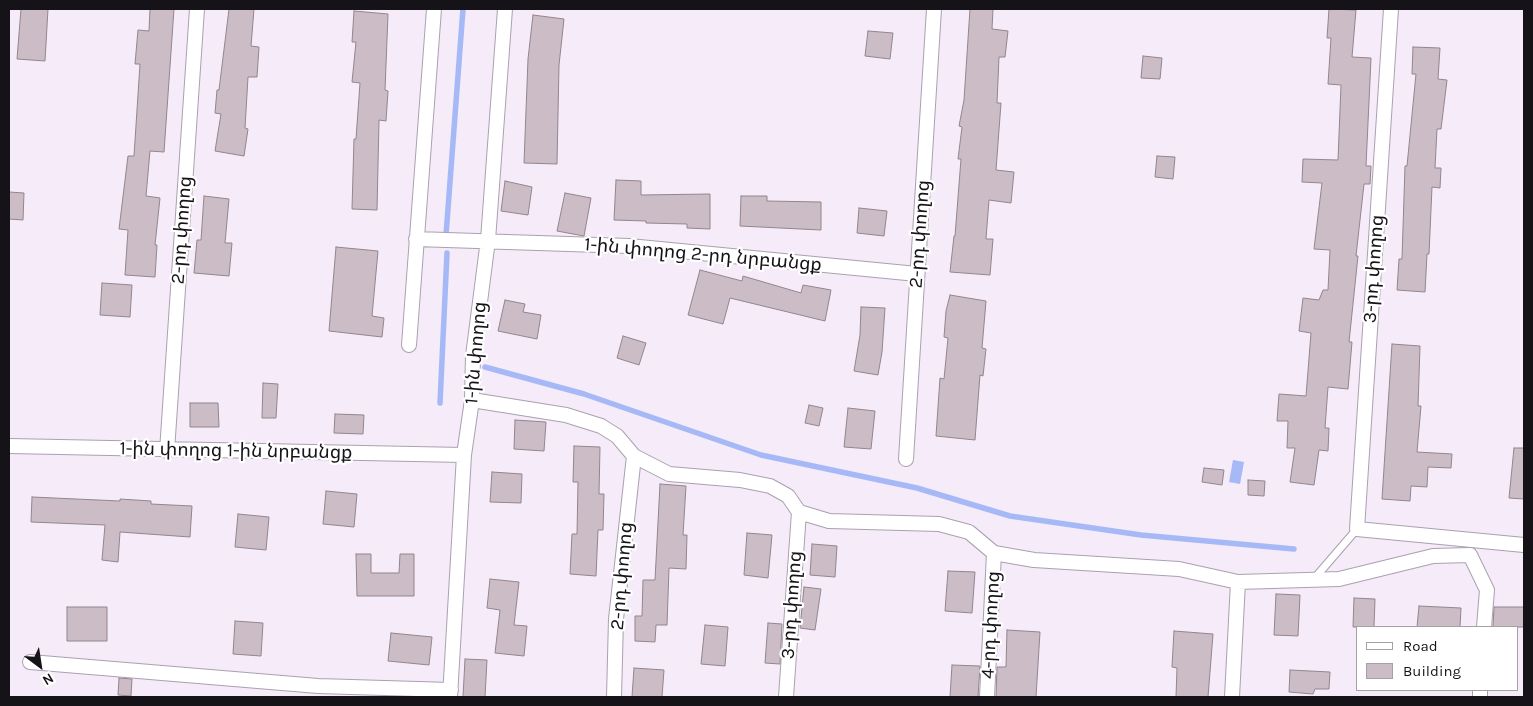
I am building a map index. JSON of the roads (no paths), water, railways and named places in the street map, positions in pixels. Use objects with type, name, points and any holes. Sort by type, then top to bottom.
[{"type":"street","name":"2-րդ փողոց","points":[[167,451],[197,9]]},
{"type":"street","points":[[409,345],[434,9]]},
{"type":"street","name":"1-ին փողոց","points":[[450,694],[464,455],[472,400],[473,356],[488,240],[505,9]]},
{"type":"street","name":"2-րդ փողոց","points":[[906,459],[934,9]]},
{"type":"street","name":"3-րդ փողոց","points":[[1357,528],[1391,9]]},
{"type":"street","name":"1-ին փողոց 2-րդ նրբանցք","points":[[416,239],[629,246],[917,274]]},
{"type":"street","points":[[472,400],[566,415],[601,426],[617,436],[634,456],[669,474],[740,480],[770,486],[788,496],[799,512],[829,521],[939,524],[969,532],[994,553],[1034,560],[1179,569],[1238,582],[1339,580],[1471,548],[1524,545]]},
{"type":"street","name":"1-ին փողոց 1-ին նրբանցք","points":[[9,446],[167,451],[464,455]]},
{"type":"street","name":"2-րդ փողոց","points":[[614,697],[616,619],[634,456]]},
{"type":"street","name":"3-րդ փողոց","points":[[786,697],[799,512]]},
{"type":"street","points":[[1357,528],[1471,548]]},
{"type":"street","points":[[1471,548],[1486,590],[1484,626]]},
{"type":"street","name":"4-րդ փողոց","points":[[987,697],[994,553]]},
{"type":"street","points":[[1232,697],[1238,582]]},
{"type":"street","points":[[30,662],[318,686],[450,694]]},
{"type":"lane","points":[[1313,580],[1357,528]]},
{"type":"water","points":[[1233,460],[1244,462],[1240,484],[1229,482]]},
{"type":"waterway","points":[[446,235],[463,9]]},
{"type":"waterway","points":[[440,403],[447,253]]},
{"type":"waterway","points":[[485,367],[584,394],[761,455],[917,488],[1010,516],[1141,535],[1294,549]]}]
